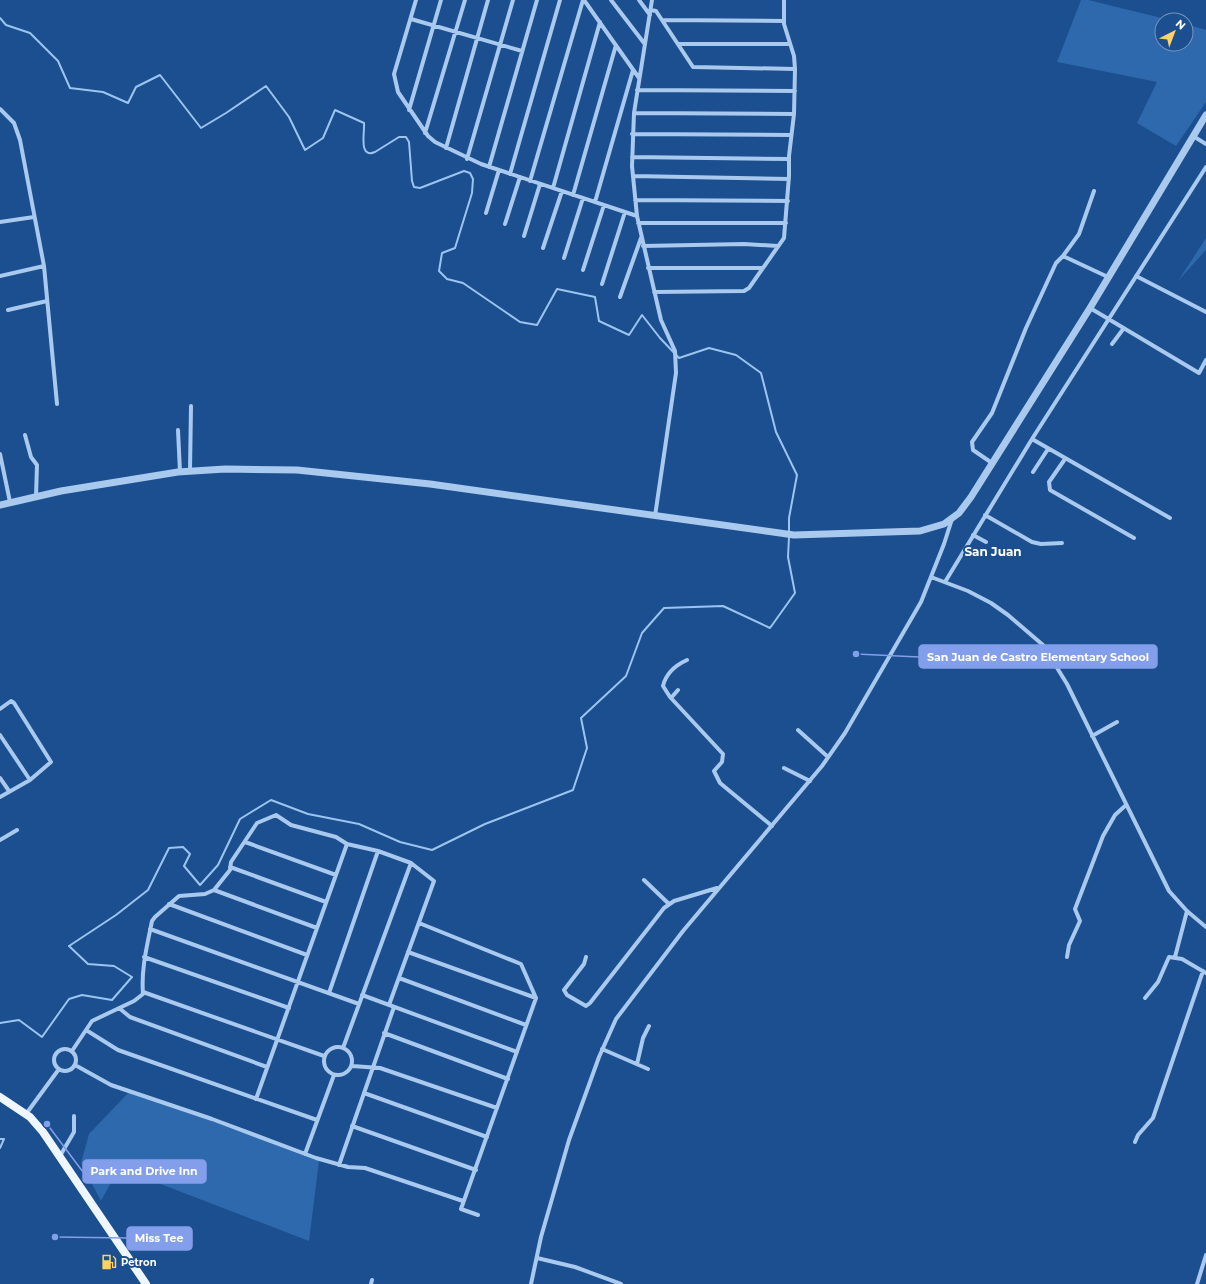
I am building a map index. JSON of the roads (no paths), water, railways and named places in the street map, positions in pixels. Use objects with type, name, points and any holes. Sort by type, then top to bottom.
[{"type":"main road","points":[[0,1097],[26,1114],[40,1128],[146,1284]]},
{"type":"street","points":[[416,0],[394,74],[398,92],[425,134],[435,142],[467,159],[637,216]]},
{"type":"street","points":[[409,110],[441,0]]},
{"type":"street","points":[[425,134],[465,0]]},
{"type":"street","points":[[446,148],[488,0]]},
{"type":"street","points":[[467,159],[513,0]]},
{"type":"street","points":[[489,167],[537,0]]},
{"type":"street","points":[[510,174],[560,0]]},
{"type":"street","points":[[583,0],[639,78]]},
{"type":"street","points":[[530,180],[583,0]]},
{"type":"street","points":[[611,0],[644,43]]},
{"type":"street","points":[[639,0],[650,12]]},
{"type":"street","points":[[652,0],[634,112],[632,134],[633,176],[637,216],[643,246],[661,320],[675,351],[676,373],[655,516]]},
{"type":"street","points":[[654,292],[739,292],[749,288],[784,238],[788,201],[789,159],[794,114],[795,68],[784,22],[784,0]]},
{"type":"street","points":[[650,12],[656,11],[693,67],[795,68]]},
{"type":"street","points":[[411,19],[522,51]]},
{"type":"street","points":[[662,20],[784,22]]},
{"type":"street","points":[[553,188],[600,22]]},
{"type":"street","points":[[678,44],[790,44]]},
{"type":"street","points":[[573,195],[616,45]]},
{"type":"street","points":[[595,202],[633,70]]},
{"type":"street","points":[[637,90],[795,91]]},
{"type":"street","points":[[0,109],[14,123],[20,140],[44,266],[57,404]]},
{"type":"street","points":[[634,112],[794,114]]},
{"type":"street","points":[[0,505],[36,496],[180,472],[225,469],[297,470],[430,484],[781,534],[794,535],[920,531],[944,524],[963,508],[992,463],[1090,308],[1206,115]]},
{"type":"street","points":[[632,134],[791,135]]},
{"type":"street","points":[[1193,136],[1206,144]]},
{"type":"street","points":[[632,157],[789,159]]},
{"type":"street","points":[[945,582],[1032,439],[1206,167]]},
{"type":"street","points":[[486,213],[499,170]]},
{"type":"street","points":[[633,176],[789,179]]},
{"type":"street","points":[[505,224],[520,177]]},
{"type":"street","points":[[524,236],[540,184]]},
{"type":"street","points":[[543,248],[562,191]]},
{"type":"street","points":[[992,463],[973,450],[972,442],[992,413],[1026,328],[1056,263],[1079,234],[1094,191]]},
{"type":"street","points":[[564,258],[583,198]]},
{"type":"street","points":[[635,200],[788,201]]},
{"type":"street","points":[[583,270],[604,205]]},
{"type":"street","points":[[602,284],[625,212]]},
{"type":"street","points":[[0,222],[34,216]]},
{"type":"street","points":[[638,223],[786,223]]},
{"type":"street","points":[[620,297],[642,238]]},
{"type":"street","points":[[643,246],[744,244],[778,246]]},
{"type":"street","points":[[1063,256],[1108,277]]},
{"type":"street","points":[[0,276],[44,266]]},
{"type":"street","points":[[648,268],[763,268]]},
{"type":"street","points":[[1136,276],[1206,312]]},
{"type":"street","points":[[8,310],[47,301]]},
{"type":"street","points":[[1090,308],[1199,373],[1206,360]]},
{"type":"street","points":[[1112,344],[1124,328]]},
{"type":"street","points":[[190,471],[191,406]]},
{"type":"street","points":[[178,430],[180,472]]},
{"type":"street","points":[[25,435],[31,456],[37,465],[36,496]]},
{"type":"street","points":[[1032,439],[1064,459],[1170,518]]},
{"type":"street","points":[[1033,472],[1048,449]]},
{"type":"street","points":[[0,454],[10,502]]},
{"type":"street","points":[[1064,459],[1049,482],[1050,490],[1134,538]]},
{"type":"street","points":[[985,515],[1032,542],[1041,544],[1062,542]]},
{"type":"street","points":[[531,1284],[564,1158],[586,1092],[602,1050],[623,1008],[718,888],[810,781],[845,733],[921,602],[952,518]]},
{"type":"street","points":[[973,535],[986,542]]},
{"type":"street","points":[[931,578],[968,591],[991,603],[1014,620],[1043,645],[1067,684],[1169,891],[1187,911],[1206,927]]},
{"type":"street","points":[[687,660],[677,664],[664,682],[663,686],[671,698],[723,754],[722,762],[714,771],[720,783],[772,826]]},
{"type":"street","points":[[671,698],[678,690]]},
{"type":"street","points":[[0,709],[11,701],[14,703],[50,761],[49,765],[30,780],[0,797]]},
{"type":"street","points":[[1092,736],[1117,722]]},
{"type":"street","points":[[798,730],[828,757]]},
{"type":"street","points":[[0,735],[30,780]]},
{"type":"street","points":[[784,768],[810,781]]},
{"type":"street","points":[[0,778],[9,791]]},
{"type":"street","points":[[1068,957],[1069,945],[1080,921],[1075,909],[1100,844],[1115,815],[1126,805]]},
{"type":"street","points":[[72,1051],[96,1018],[134,1001],[143,994],[142,977],[144,957],[150,929],[155,917],[179,896],[205,894],[214,890],[230,870],[230,862],[257,823],[276,815],[291,824],[336,837],[347,844],[378,851],[411,864],[434,881],[399,978],[384,1033],[339,1165]]},
{"type":"street","points":[[0,840],[17,830]]},
{"type":"street","points":[[245,842],[336,875]]},
{"type":"street","points":[[256,1099],[347,844]]},
{"type":"street","points":[[328,993],[378,851]]},
{"type":"street","points":[[343,1048],[411,864]]},
{"type":"street","points":[[230,867],[326,902]]},
{"type":"street","points":[[644,880],[669,904]]},
{"type":"street","points":[[586,957],[585,962],[564,990],[566,995],[586,1006],[590,1003],[660,911],[679,899],[718,888]]},
{"type":"street","points":[[214,890],[317,928]]},
{"type":"street","points":[[169,904],[307,956]]},
{"type":"street","points":[[1175,957],[1187,911]]},
{"type":"street","points":[[419,923],[521,964],[536,998],[476,1170],[463,1201],[461,1209],[478,1215]]},
{"type":"street","points":[[150,929],[359,1004]]},
{"type":"street","points":[[408,952],[536,998]]},
{"type":"street","points":[[144,957],[289,1008]]},
{"type":"street","points":[[1135,1142],[1138,1135],[1153,1118],[1205,972],[1175,957],[1168,958],[1158,982],[1145,998]]},
{"type":"street","points":[[399,978],[526,1025]]},
{"type":"street","points":[[143,992],[324,1056]]},
{"type":"street","points":[[362,995],[517,1052]]},
{"type":"street","points":[[119,1008],[130,1017],[164,1031],[267,1067]]},
{"type":"street","points":[[637,1064],[645,1032],[648,1026]]},
{"type":"street","points":[[86,1030],[118,1050],[317,1120]]},
{"type":"street","points":[[384,1033],[508,1079]]},
{"type":"street","points":[[332,1048],[343,1048],[351,1056],[352,1066],[346,1073],[334,1075],[325,1068],[324,1056],[332,1048]]},
{"type":"street","points":[[62,1049],[72,1051],[76,1058],[75,1065],[70,1070],[59,1069],[54,1060],[56,1053],[62,1049]]},
{"type":"street","points":[[602,1050],[648,1069]]},
{"type":"street","points":[[75,1065],[111,1085],[212,1119],[305,1154],[339,1165],[365,1168],[463,1201]]},
{"type":"street","points":[[352,1066],[380,1068],[497,1108]]},
{"type":"street","points":[[26,1114],[59,1069]]},
{"type":"street","points":[[305,1154],[334,1075]]},
{"type":"street","points":[[364,1093],[487,1137]]},
{"type":"street","points":[[60,1156],[74,1132],[74,1116]]},
{"type":"street","points":[[352,1126],[476,1170]]},
{"type":"street","points":[[1197,1284],[1206,1255]]},
{"type":"street","points":[[537,1258],[575,1267],[621,1284]]},
{"type":"waterway","points":[[0,18],[6,25],[30,33],[58,61],[70,88],[103,92],[128,103],[136,87],[160,75],[201,128],[266,86],[289,117],[305,150],[323,138],[335,110],[364,123],[364,148],[366,152],[375,152],[399,137],[406,137],[409,142],[412,181],[414,187],[420,188],[464,171],[470,173],[473,179],[472,193],[455,248],[442,253],[439,271],[447,279],[463,283],[520,322],[537,325],[557,289],[595,297],[599,321],[629,335],[642,315],[660,338],[679,358],[709,348],[736,355],[761,373],[776,432],[797,475],[789,518],[789,532]]},
{"type":"waterway","points":[[0,1023],[19,1020],[42,1037],[69,999],[82,995],[112,1000],[132,977],[114,966],[88,964],[69,946],[116,915],[148,890],[169,848],[183,847],[190,854],[184,866],[200,885],[218,865],[240,819],[271,800],[308,814],[359,824],[400,842],[432,850],[485,824],[573,790],[587,748],[581,718],[626,676],[642,633],[664,608],[723,606],[770,628],[795,593],[788,557],[789,537]]},
{"type":"waterway","points":[[0,1139],[4,1139],[0,1148]]},
{"type":"place","name":"San Juan de Castro Elementary School","points":[[856,654]]},
{"type":"place","name":"Park and Drive Inn","points":[[47,1124]]},
{"type":"place","name":"Miss Tee","points":[[55,1237]]},
{"type":"place","name":"Petron","points":[[109,1262]]},
{"type":"district","name":"San Juan","points":[[993,552]]}]
